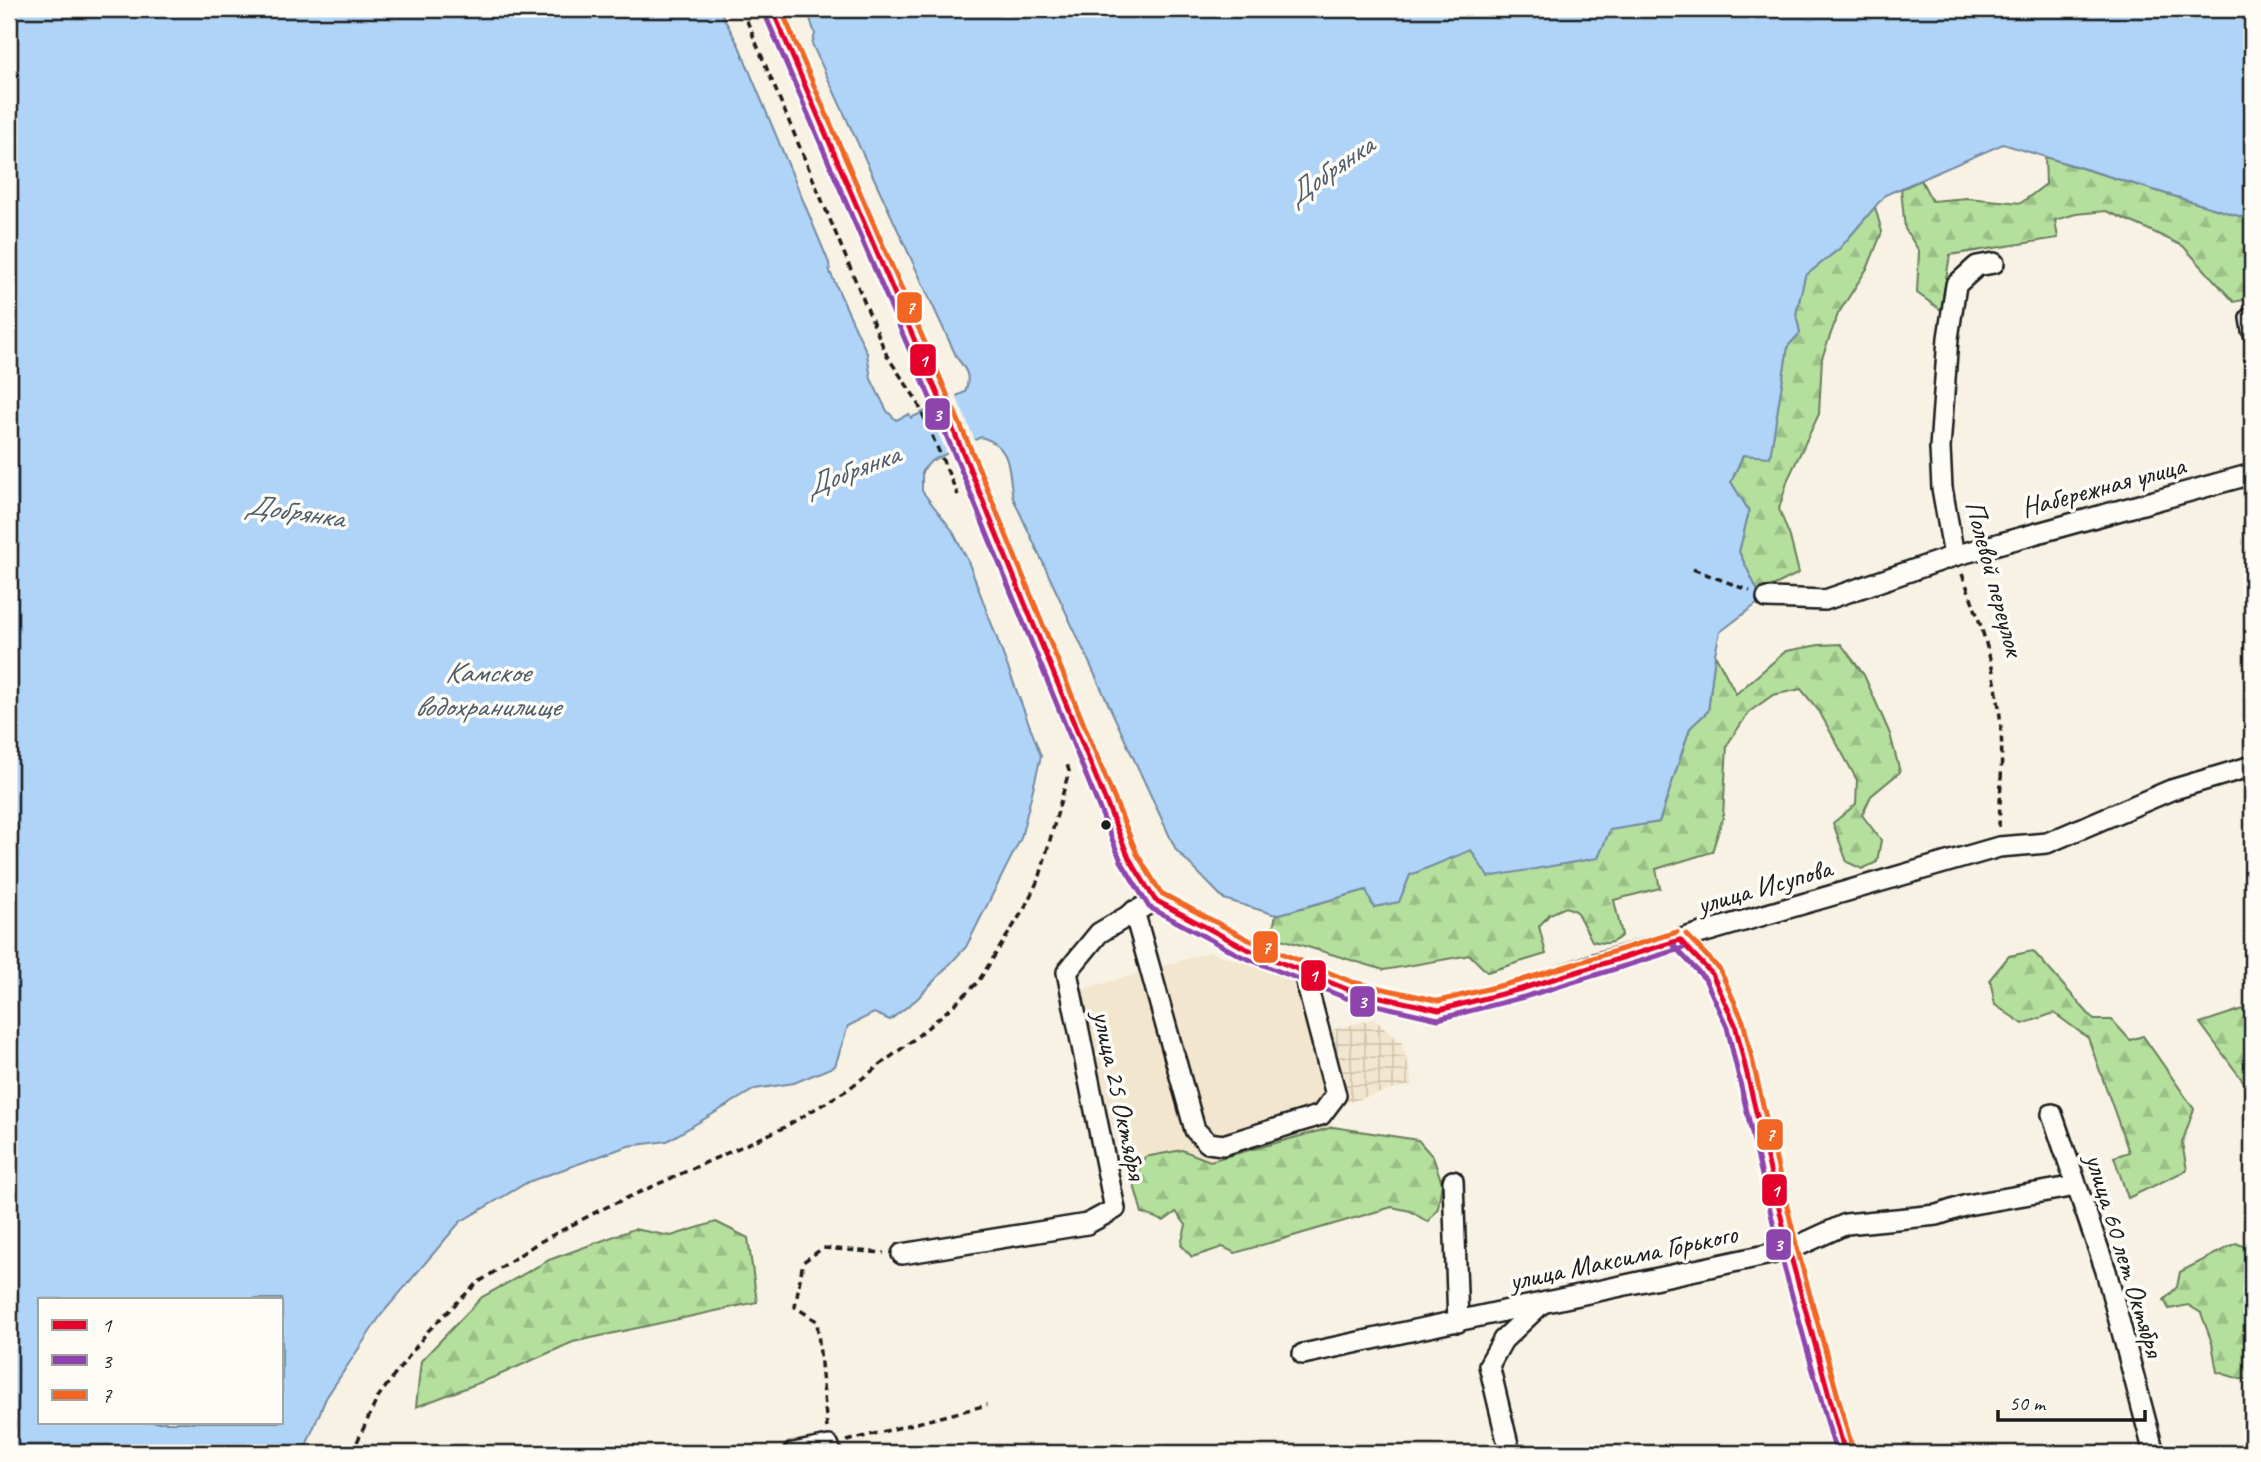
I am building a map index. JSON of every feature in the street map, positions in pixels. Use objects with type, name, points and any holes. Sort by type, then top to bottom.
[{"type":"street","points":[[772,9],[967,462],[1129,858],[1155,900]]},
{"type":"street","name":"Полевой переулок","points":[[1954,556],[1942,488],[1940,448],[1948,338],[1956,285],[1977,266],[1994,263]]},
{"type":"street","name":"Набережная улица","points":[[1766,598],[1825,600],[1954,556],[2252,474]]},
{"type":"street","name":"улица Исупова","points":[[1155,900],[1245,948],[1304,974],[1349,990],[1439,1010],[1521,989],[1999,847],[2047,843],[2171,790],[2252,766]]},
{"type":"street","name":"улица 25 Октября","points":[[902,1254],[1087,1224],[1115,1209],[1067,972],[1099,933],[1155,900]]},
{"type":"street","points":[[1133,911],[1195,1130],[1208,1143],[1223,1145],[1321,1115],[1336,1095],[1304,974]]},
{"type":"street","points":[[1680,940],[1712,974],[1735,1024],[1789,1250],[1845,1453]]},
{"type":"street","name":"улица 60 лет Октября","points":[[2052,1114],[2106,1271],[2154,1453]]},
{"type":"street","points":[[1453,1181],[1458,1322]]},
{"type":"street","name":"улица Максима Горького","points":[[1303,1354],[1789,1250],[1846,1224],[1937,1215],[1967,1205],[2076,1186]]},
{"type":"street","points":[[1510,1453],[1489,1365],[1503,1340],[1542,1303]]},
{"type":"street","points":[[793,1453],[830,1449]]},
{"type":"path","points":[[742,9],[887,356],[916,399],[962,505]]},
{"type":"path","name":"Полевой переулок","points":[[1954,556],[1979,615],[1996,685],[2001,731],[1999,847]]},
{"type":"path","points":[[1693,569],[1766,598]]},
{"type":"path","points":[[352,1453],[377,1397],[428,1331],[477,1284],[536,1244],[600,1210],[783,1128],[847,1090],[913,1040],[978,982],[1024,909],[1040,876],[1069,771],[1066,760]]},
{"type":"path","points":[[902,1254],[823,1248],[803,1262],[795,1307],[817,1321],[830,1449],[987,1405]]},
{"type":"shaded area","points":[[1210,952],[1297,979],[1312,1035],[1323,1095],[1333,1127],[1209,1161],[1182,1150],[1122,1163],[1078,991]]},
{"type":"shaded area","points":[[1374,1019],[1402,1043],[1413,1084],[1327,1108],[1312,1035]]},
{"type":"green space","points":[[2045,157],[2252,220],[2252,298],[2234,302],[2183,246],[2106,211],[2076,214],[2055,220],[2058,238],[1950,255],[1941,310],[1917,293],[1919,251],[1905,229],[1901,189],[1921,180],[1932,201],[1967,198],[2021,203],[2046,184]]},
{"type":"green space","points":[[1875,207],[1882,232],[1868,267],[1838,314],[1822,358],[1819,414],[1788,479],[1779,509],[1790,537],[1799,573],[1775,585],[1757,590],[1739,552],[1749,511],[1731,482],[1743,455],[1770,456],[1788,346],[1800,333],[1796,314],[1805,276],[1840,248]]},
{"type":"green space","points":[[1841,644],[1864,675],[1890,734],[1900,772],[1871,796],[1862,815],[1881,840],[1877,862],[1862,869],[1847,862],[1833,823],[1856,804],[1857,780],[1819,711],[1801,689],[1773,695],[1749,712],[1727,745],[1723,817],[1712,852],[1656,869],[1660,888],[1614,900],[1622,935],[1615,941],[1592,941],[1576,911],[1566,907],[1550,914],[1539,926],[1546,954],[1487,972],[1470,955],[1384,970],[1271,936],[1276,915],[1366,890],[1374,907],[1410,875],[1471,849],[1659,822],[1690,728],[1708,711],[1715,654],[1736,694],[1786,651]]},
{"type":"green space","points":[[2033,951],[2094,1020],[2112,1020],[2130,1040],[2143,1036],[2194,1109],[2182,1143],[2187,1170],[2128,1198],[2114,1157],[2129,1152],[2088,1038],[2054,1013],[2023,1024],[1995,1005],[1990,979],[2009,956]]},
{"type":"green space","points":[[2252,1006],[2252,1093],[2200,1023]]},
{"type":"green space","points":[[1333,1127],[1418,1140],[1433,1157],[1442,1183],[1438,1208],[1428,1222],[1410,1211],[1392,1207],[1235,1253],[1223,1247],[1192,1257],[1181,1245],[1186,1225],[1176,1212],[1164,1221],[1142,1213],[1133,1181],[1145,1157],[1182,1150],[1210,1161]]},
{"type":"green space","points":[[716,1222],[748,1238],[757,1302],[573,1342],[497,1376],[416,1407],[421,1361],[482,1297],[549,1260],[634,1229],[671,1236]]},
{"type":"green space","points":[[2236,1243],[2252,1250],[2252,1379],[2240,1379],[2217,1372],[2212,1343],[2201,1313],[2188,1305],[2169,1309],[2164,1300],[2177,1287],[2180,1272]]},
{"type":"water","points":[[9,9],[719,9],[739,46],[829,263],[830,272],[867,353],[871,379],[887,411],[896,420],[909,414],[911,418],[965,392],[967,374],[957,358],[812,44],[815,34],[807,9],[2252,9],[2252,220],[2003,144],[1885,195],[1840,248],[1805,276],[1796,314],[1800,333],[1788,346],[1770,457],[1743,455],[1731,482],[1749,511],[1739,552],[1762,600],[1720,632],[1708,711],[1690,728],[1659,822],[1610,830],[1598,858],[1488,877],[1471,850],[1410,875],[1399,902],[1374,907],[1366,890],[1276,915],[1224,899],[1176,850],[1013,498],[1004,453],[991,441],[981,437],[931,461],[922,471],[922,491],[952,530],[968,561],[1041,756],[1021,838],[966,947],[917,999],[890,1020],[874,1013],[848,1026],[835,1066],[794,1083],[755,1089],[667,1141],[628,1146],[528,1182],[460,1222],[381,1315],[326,1398],[303,1453],[9,1453]]},
{"type":"pier","points":[[955,393],[976,443],[948,456],[927,407]]},
{"type":"transit line","name":"1","points":[[772,9],[967,462],[1129,858],[1155,900],[1245,948],[1349,990],[1439,1010],[1521,989],[1680,940]]},
{"type":"transit line","name":"7","points":[[781,9],[975,459],[1137,854],[1161,893],[1249,940],[1352,982],[1439,1001],[1519,981],[1677,932]]},
{"type":"transit line","name":"3","points":[[764,12],[959,465],[1121,861],[1149,907],[1241,956],[1346,998],[1438,1019],[1524,997],[1683,948]]},
{"type":"transit line","name":"7","points":[[1686,934],[1720,970],[1743,1021],[1797,1248],[1853,1451]]},
{"type":"transit line","name":"1","points":[[1680,940],[1712,974],[1735,1024],[1789,1250],[1845,1453]]},
{"type":"transit line","name":"3","points":[[1674,946],[1705,979],[1727,1027],[1780,1252],[1836,1453]]},
{"type":"water label","name":"Добрянка","points":[[1330,170]]},
{"type":"water label","name":"Добрянка","points":[[852,470]]},
{"type":"water label","name":"Добрянка","points":[[295,511]]},
{"type":"water label","name":"Камское водохранилище","points":[[487,689]]}]
